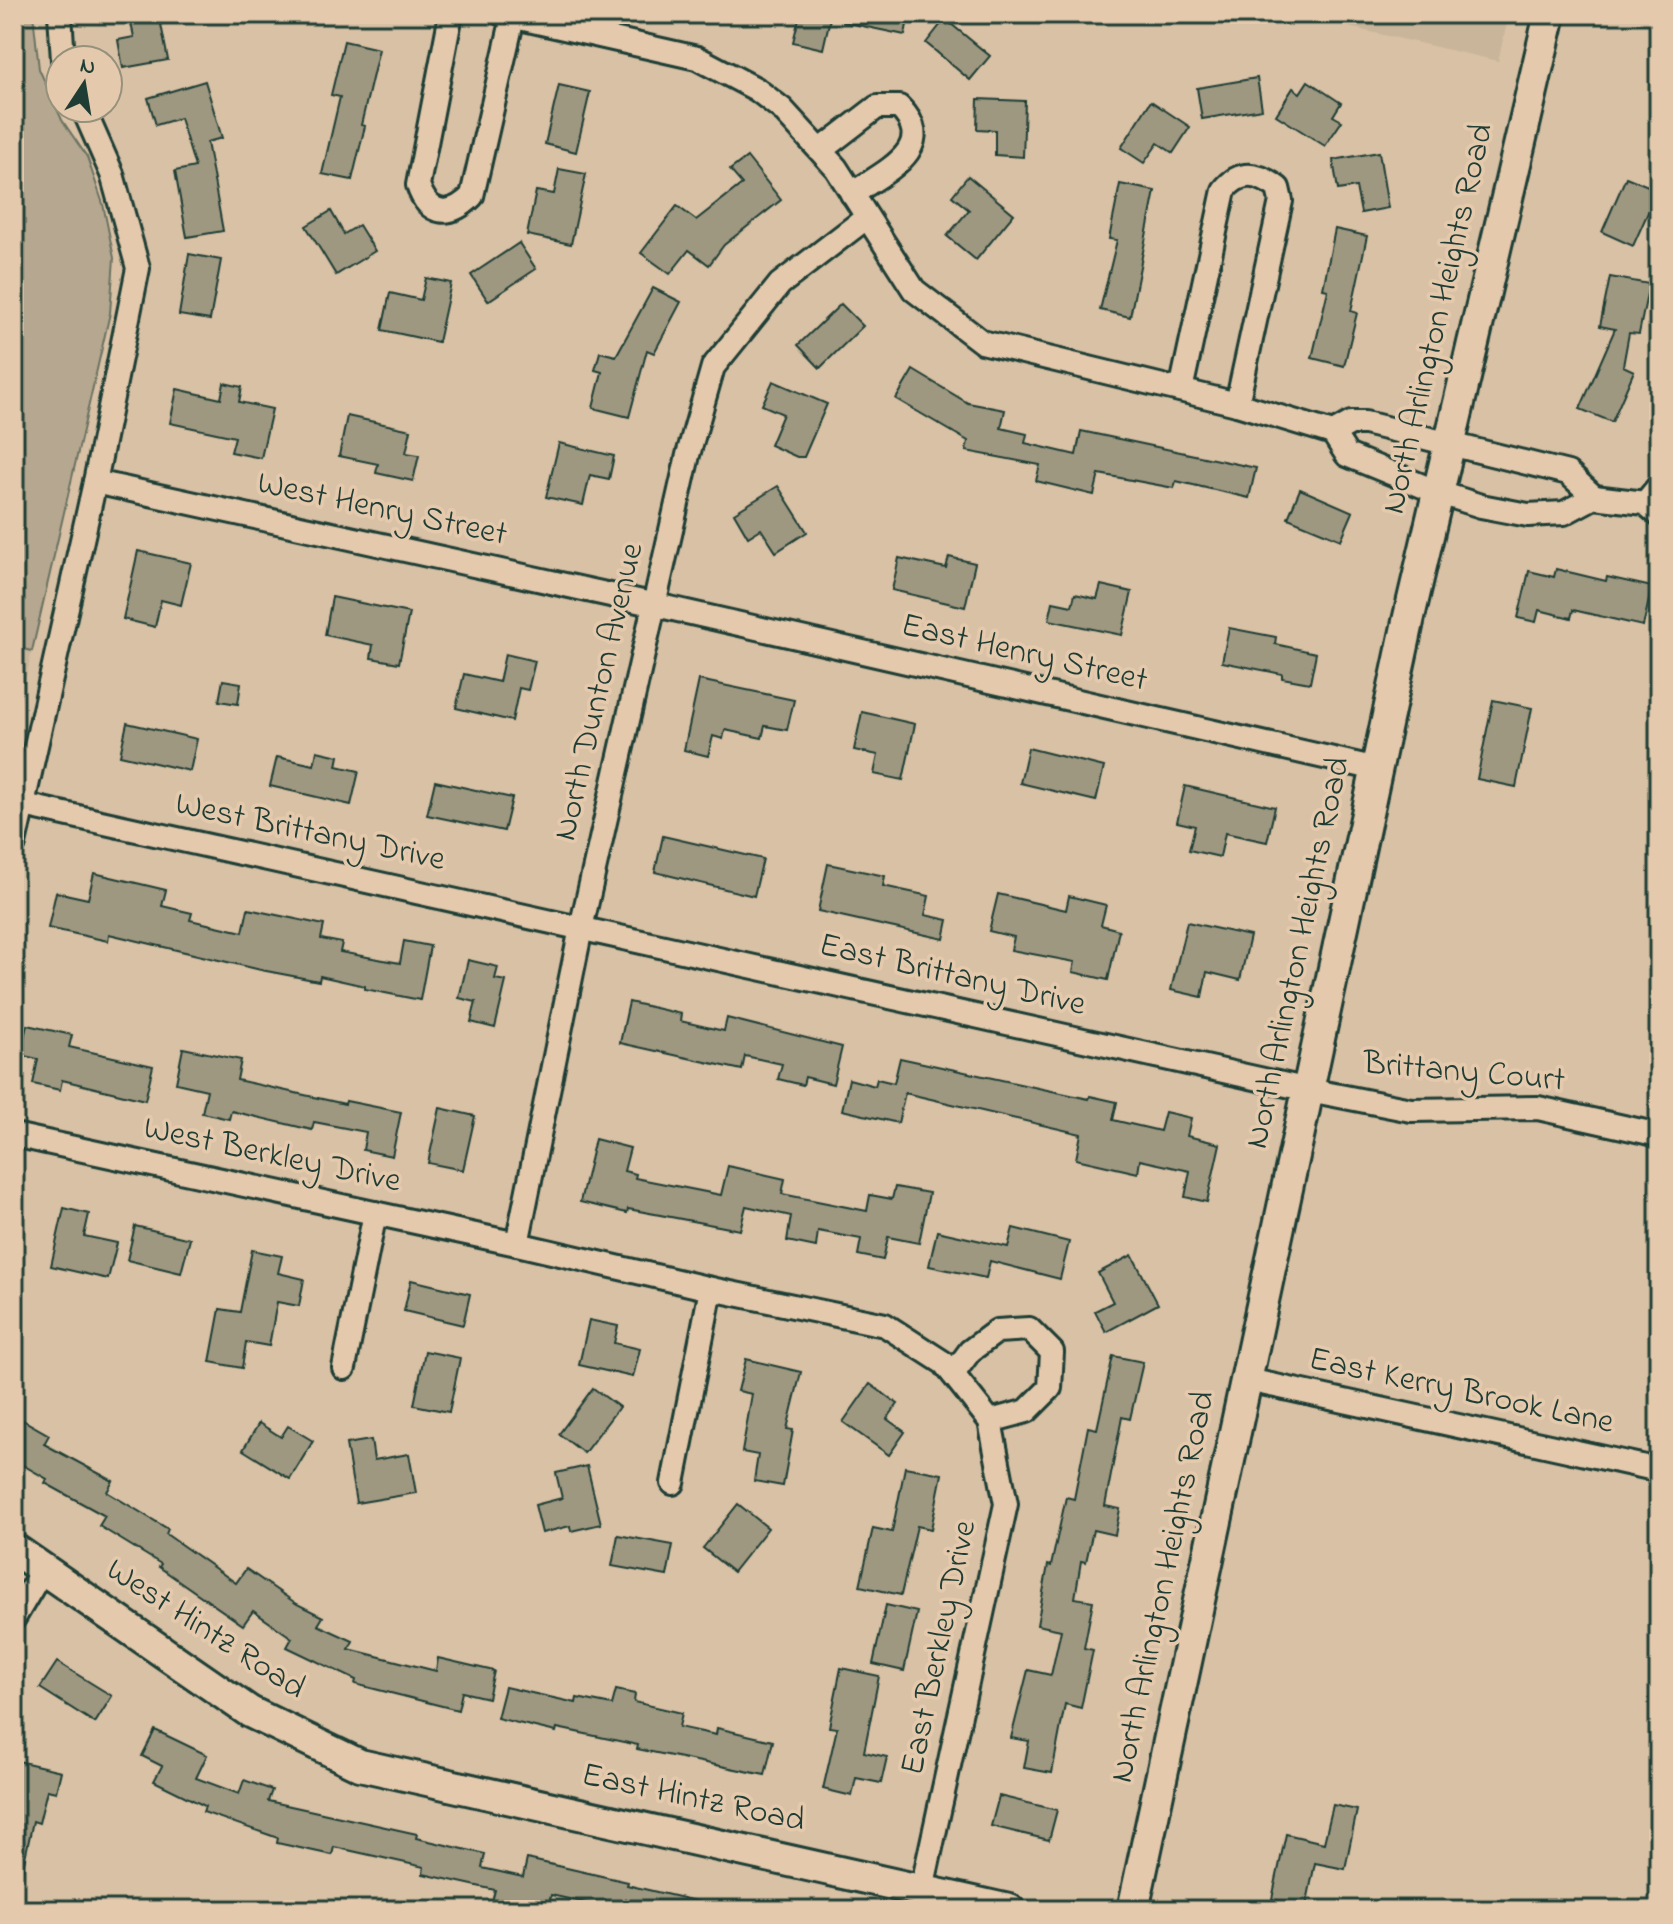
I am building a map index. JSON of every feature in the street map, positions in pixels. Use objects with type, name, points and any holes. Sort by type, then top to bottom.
[{"type":"main road","name":"North Arlington Heights Road","points":[[1133,1910],[1437,492],[1550,14]]},
{"type":"main road","name":"West Hintz Road","points":[[14,1549],[250,1712],[360,1765]]},
{"type":"main road","name":"East Hintz Road","points":[[360,1765],[1009,1910]]},
{"type":"street","points":[[60,14],[62,44]]},
{"type":"street","points":[[451,14],[418,185],[422,198],[430,207],[443,211],[460,209],[472,196],[507,15],[697,58],[765,96],[782,109],[821,150],[914,290],[982,342],[1237,404],[1333,433],[1347,455],[1437,492],[1481,506],[1528,515],[1564,513],[1594,497],[1654,501]]},
{"type":"street","points":[[821,150],[877,107],[899,107],[908,116],[913,124],[914,137],[907,156],[852,194]]},
{"type":"street","points":[[14,844],[95,482],[138,268],[112,174],[90,124]]},
{"type":"street","points":[[1181,390],[1224,190],[1231,181],[1252,175],[1278,188],[1281,201],[1237,404]]},
{"type":"street","name":"North Dunton Avenue","points":[[517,1244],[581,928],[688,455],[713,367],[780,284],[866,218]]},
{"type":"street","points":[[1333,433],[1351,423],[1365,423],[1448,442],[1568,473],[1594,497]]},
{"type":"street","name":"West Henry Street","points":[[95,482],[656,605]]},
{"type":"street","name":"East Henry Street","points":[[656,605],[1377,769]]},
{"type":"street","name":"West Brittany Drive","points":[[24,805],[581,928]]},
{"type":"street","name":"East Brittany Drive","points":[[581,928],[1309,1090]]},
{"type":"street","name":"Brittany Court","points":[[1309,1090],[1411,1110],[1538,1108],[1659,1135]]},
{"type":"street","name":"West Berkley Drive","points":[[14,1135],[517,1244]]},
{"type":"street","points":[[344,1368],[375,1213]]},
{"type":"street","name":"East Berkley Drive","points":[[517,1244],[885,1325],[944,1363],[990,1421],[1006,1504],[922,1889]]},
{"type":"street","points":[[673,1483],[711,1289]]},
{"type":"street","points":[[953,1374],[970,1351],[997,1331],[1029,1329],[1052,1352],[1050,1388],[1027,1411],[990,1421]]},
{"type":"street","name":"East Kerry Brook Lane","points":[[1248,1380],[1659,1470]]},
{"type":"street","points":[[14,1618],[43,1569]]},
{"type":"shaded area","points":[[14,14],[33,14],[39,69],[44,80],[44,124],[65,124],[87,157],[103,204],[114,258],[110,313],[32,651],[14,647]]},
{"type":"shaded area","points":[[1292,14],[1509,14],[1498,61]]},
{"type":"shaded area","points":[[14,647],[32,651],[14,733]]},
{"type":"building","points":[[129,14],[159,14],[168,60],[124,68],[124,44],[119,44],[118,40],[134,37]]},
{"type":"building","points":[[800,14],[831,14],[823,49],[793,42]]},
{"type":"building","points":[[844,14],[909,14],[905,35],[843,22]]},
{"type":"building","points":[[945,19],[990,56],[970,80],[926,43]]},
{"type":"building","points":[[344,41],[379,49],[352,180],[322,174],[340,97],[331,95]]},
{"type":"building","points":[[1257,78],[1262,109],[1202,119],[1197,88]]},
{"type":"building","points":[[205,81],[222,138],[207,142],[223,231],[187,237],[175,171],[195,167],[180,118],[156,125],[148,98]]},
{"type":"building","points":[[1308,81],[1341,103],[1333,116],[1342,121],[1325,146],[1276,115],[1293,88],[1300,93]]},
{"type":"building","points":[[559,85],[590,92],[576,152],[545,144]]},
{"type":"building","points":[[978,99],[1025,101],[1023,157],[995,155],[995,130],[977,129]]},
{"type":"building","points":[[1151,101],[1190,127],[1173,153],[1158,143],[1144,163],[1121,148]]},
{"type":"building","points":[[1379,152],[1388,208],[1361,213],[1356,187],[1338,190],[1333,160]]},
{"type":"building","points":[[747,157],[781,200],[724,245],[709,265],[689,250],[670,274],[641,253],[677,206],[696,220],[742,184],[730,170]]},
{"type":"building","points":[[559,169],[586,174],[571,244],[527,235],[536,191],[554,194]]},
{"type":"building","points":[[968,176],[1014,214],[976,260],[947,236],[969,210],[952,196]]},
{"type":"building","points":[[1626,177],[1658,190],[1633,246],[1602,232]]},
{"type":"building","points":[[1120,184],[1155,191],[1130,317],[1100,310],[1117,240],[1109,239]]},
{"type":"building","points":[[331,211],[344,234],[359,225],[375,251],[336,275],[306,226]]},
{"type":"building","points":[[1335,229],[1367,236],[1351,311],[1357,313],[1344,366],[1312,358],[1328,290],[1323,289]]},
{"type":"building","points":[[519,243],[536,269],[488,301],[471,275]]},
{"type":"building","points":[[189,254],[221,260],[210,320],[179,315]]},
{"type":"building","points":[[1610,277],[1649,284],[1639,334],[1629,333],[1623,366],[1634,371],[1612,422],[1580,409],[1615,329],[1600,326]]},
{"type":"building","points":[[426,278],[451,283],[438,342],[382,330],[390,293],[421,300]]},
{"type":"building","points":[[653,288],[681,302],[654,353],[647,350],[629,417],[593,408],[602,372],[595,370],[600,352],[616,356]]},
{"type":"building","points":[[841,304],[863,326],[820,368],[798,345]]},
{"type":"building","points":[[913,370],[968,403],[1005,410],[1001,428],[1027,434],[1025,443],[1076,455],[1081,431],[1256,468],[1249,498],[1176,481],[1174,488],[1099,474],[1094,495],[1036,481],[1040,465],[966,451],[968,441],[896,399]]},
{"type":"building","points":[[773,381],[827,404],[804,457],[770,445],[783,414],[762,405]]},
{"type":"building","points":[[224,383],[242,387],[239,402],[272,409],[261,458],[231,452],[235,437],[170,423],[177,389],[221,399]]},
{"type":"building","points":[[347,416],[411,430],[406,453],[419,455],[413,481],[376,473],[378,464],[339,456]]},
{"type":"building","points":[[559,443],[614,456],[609,479],[590,475],[583,505],[546,497]]},
{"type":"building","points":[[778,486],[807,532],[776,552],[761,529],[748,537],[734,513]]},
{"type":"building","points":[[1300,489],[1353,512],[1341,540],[1288,518]]},
{"type":"building","points":[[138,551],[191,563],[181,605],[161,600],[155,627],[123,619]]},
{"type":"building","points":[[949,557],[975,563],[965,607],[892,590],[899,558],[946,568]]},
{"type":"building","points":[[1556,569],[1606,581],[1607,577],[1652,587],[1643,626],[1573,610],[1571,618],[1539,610],[1536,622],[1518,618],[1529,571],[1554,577]]},
{"type":"building","points":[[1101,585],[1132,592],[1122,635],[1049,620],[1053,602],[1072,606],[1075,594],[1097,599]]},
{"type":"building","points":[[332,597],[409,613],[399,663],[371,658],[373,645],[325,635]]},
{"type":"building","points":[[1229,628],[1276,637],[1275,644],[1316,653],[1310,683],[1222,662]]},
{"type":"building","points":[[505,654],[535,661],[528,690],[519,688],[512,721],[456,708],[464,674],[499,682]]},
{"type":"building","points":[[223,680],[241,683],[238,704],[219,701]]},
{"type":"building","points":[[699,680],[794,700],[787,730],[765,726],[762,738],[725,730],[723,739],[713,736],[708,756],[684,750]]},
{"type":"building","points":[[1493,700],[1532,708],[1516,787],[1477,779]]},
{"type":"building","points":[[862,712],[915,724],[903,780],[874,774],[878,755],[854,750]]},
{"type":"building","points":[[127,723],[197,739],[190,771],[120,755]]},
{"type":"building","points":[[1028,748],[1104,767],[1096,801],[1020,783]]},
{"type":"building","points":[[317,751],[339,756],[337,766],[359,771],[351,805],[270,786],[277,757],[314,765]]},
{"type":"building","points":[[435,781],[512,798],[504,831],[427,815]]},
{"type":"building","points":[[1185,786],[1275,807],[1267,842],[1225,833],[1220,857],[1189,850],[1195,826],[1177,822]]},
{"type":"building","points":[[663,836],[763,859],[754,896],[655,872]]},
{"type":"building","points":[[828,864],[885,876],[883,886],[929,896],[925,915],[948,920],[944,939],[818,911]]},
{"type":"building","points":[[94,873],[166,890],[162,906],[192,913],[190,920],[243,932],[248,909],[324,925],[321,939],[342,943],[340,952],[400,963],[404,941],[430,946],[420,1000],[320,976],[319,981],[261,970],[109,934],[108,941],[48,928],[56,892],[88,899]]},
{"type":"building","points":[[998,894],[1066,910],[1069,896],[1106,905],[1101,925],[1119,930],[1108,980],[1073,972],[1075,962],[1011,950],[1014,937],[989,931]]},
{"type":"building","points":[[1187,922],[1250,936],[1240,980],[1207,972],[1202,997],[1171,990]]},
{"type":"building","points":[[468,960],[498,967],[495,979],[506,981],[495,1028],[471,1022],[476,1002],[459,998]]},
{"type":"building","points":[[629,1002],[681,1014],[680,1021],[724,1031],[727,1018],[842,1047],[833,1084],[805,1077],[803,1085],[778,1079],[782,1064],[745,1056],[742,1070],[620,1043]]},
{"type":"building","points":[[27,1025],[72,1035],[69,1047],[153,1066],[145,1100],[62,1080],[60,1090],[33,1084],[38,1059],[20,1055]]},
{"type":"building","points":[[183,1048],[241,1060],[237,1080],[345,1104],[346,1101],[401,1112],[392,1156],[363,1150],[366,1132],[314,1122],[312,1130],[231,1111],[229,1119],[202,1113],[207,1090],[176,1083]]},
{"type":"building","points":[[900,1058],[1089,1099],[1090,1096],[1117,1102],[1113,1120],[1160,1131],[1165,1112],[1191,1118],[1187,1136],[1220,1144],[1207,1202],[1185,1197],[1190,1171],[1140,1160],[1138,1173],[1076,1159],[1081,1134],[905,1093],[898,1123],[842,1110],[849,1079],[875,1086],[877,1079],[894,1083]]},
{"type":"building","points":[[440,1108],[475,1116],[463,1170],[428,1163]]},
{"type":"building","points":[[595,1139],[630,1148],[624,1171],[636,1174],[635,1178],[721,1195],[728,1166],[785,1179],[782,1194],[867,1211],[870,1195],[892,1199],[895,1187],[929,1193],[919,1243],[888,1237],[883,1260],[858,1255],[861,1239],[818,1231],[816,1247],[787,1241],[791,1216],[746,1206],[740,1230],[628,1209],[627,1213],[580,1202]]},
{"type":"building","points":[[64,1208],[89,1214],[84,1236],[117,1243],[108,1279],[51,1266]]},
{"type":"building","points":[[135,1226],[190,1239],[181,1273],[127,1260]]},
{"type":"building","points":[[1013,1228],[1069,1242],[1060,1279],[990,1261],[986,1278],[929,1266],[937,1231],[1008,1247]]},
{"type":"building","points":[[252,1250],[282,1256],[278,1273],[304,1279],[299,1306],[277,1302],[269,1346],[246,1342],[242,1368],[210,1362],[220,1309],[240,1312]]},
{"type":"building","points":[[1132,1255],[1158,1304],[1106,1332],[1095,1311],[1113,1302],[1098,1273]]},
{"type":"building","points":[[411,1280],[470,1294],[463,1325],[404,1311]]},
{"type":"building","points":[[589,1320],[618,1326],[614,1343],[640,1349],[633,1377],[579,1365]]},
{"type":"building","points":[[425,1351],[460,1358],[449,1412],[414,1405]]},
{"type":"building","points":[[1113,1356],[1143,1362],[1130,1419],[1122,1417],[1105,1506],[1120,1509],[1115,1535],[1093,1530],[1086,1562],[1081,1561],[1075,1598],[1093,1601],[1084,1648],[1093,1650],[1081,1708],[1065,1704],[1052,1773],[1024,1768],[1029,1741],[1011,1738],[1028,1670],[1051,1675],[1061,1630],[1037,1625],[1048,1565],[1051,1566],[1066,1497],[1074,1499],[1088,1427],[1097,1429]]},
{"type":"building","points":[[746,1359],[801,1372],[787,1429],[793,1430],[783,1486],[754,1481],[758,1455],[742,1452],[752,1394],[738,1391]]},
{"type":"building","points":[[870,1384],[898,1404],[887,1419],[905,1432],[889,1455],[843,1422]]},
{"type":"building","points":[[593,1388],[619,1407],[584,1453],[559,1434]]},
{"type":"building","points":[[14,1415],[49,1435],[44,1444],[113,1481],[107,1492],[168,1529],[166,1534],[236,1583],[246,1569],[297,1604],[323,1617],[318,1625],[353,1641],[349,1649],[436,1671],[438,1658],[494,1671],[488,1698],[462,1692],[458,1710],[355,1684],[356,1680],[287,1647],[292,1638],[253,1611],[243,1625],[159,1567],[161,1564],[99,1526],[105,1516],[45,1483],[47,1479],[14,1460]]},
{"type":"building","points":[[259,1423],[281,1437],[288,1426],[313,1441],[290,1479],[243,1450]]},
{"type":"building","points":[[371,1440],[374,1460],[409,1454],[416,1493],[356,1503],[346,1444]]},
{"type":"building","points":[[587,1466],[601,1524],[571,1531],[570,1526],[542,1533],[535,1505],[562,1498],[556,1473]]},
{"type":"building","points":[[905,1467],[942,1474],[931,1529],[917,1526],[901,1595],[860,1586],[873,1528],[892,1532]]},
{"type":"building","points":[[738,1504],[768,1528],[733,1572],[703,1548]]},
{"type":"building","points":[[618,1535],[673,1545],[667,1576],[612,1566]]},
{"type":"building","points":[[886,1605],[917,1612],[904,1671],[873,1664]]},
{"type":"building","points":[[57,1662],[112,1696],[95,1723],[40,1688]]},
{"type":"building","points":[[841,1668],[879,1676],[864,1752],[887,1757],[881,1783],[856,1778],[852,1796],[823,1789],[837,1728],[829,1727]]},
{"type":"building","points":[[505,1687],[576,1703],[577,1698],[612,1705],[616,1690],[635,1694],[634,1702],[682,1713],[679,1727],[716,1735],[717,1728],[773,1741],[765,1775],[637,1749],[638,1745],[557,1728],[556,1732],[497,1718]]},
{"type":"building","points":[[155,1730],[207,1755],[196,1778],[239,1794],[244,1780],[272,1790],[268,1801],[417,1834],[416,1838],[485,1854],[482,1868],[523,1877],[527,1859],[704,1903],[704,1910],[617,1910],[551,1895],[548,1910],[522,1907],[521,1910],[490,1910],[495,1890],[423,1874],[424,1867],[334,1847],[332,1855],[277,1843],[278,1838],[203,1812],[205,1806],[154,1781],[162,1766],[142,1756]]},
{"type":"building","points":[[18,1761],[61,1771],[56,1792],[47,1790],[39,1823],[33,1821],[22,1872],[14,1871],[14,1778]]},
{"type":"building","points":[[999,1796],[1057,1810],[1049,1840],[991,1826]]},
{"type":"building","points":[[1333,1805],[1357,1810],[1345,1869],[1315,1863],[1306,1907],[1272,1899],[1286,1834],[1324,1843]]}]
